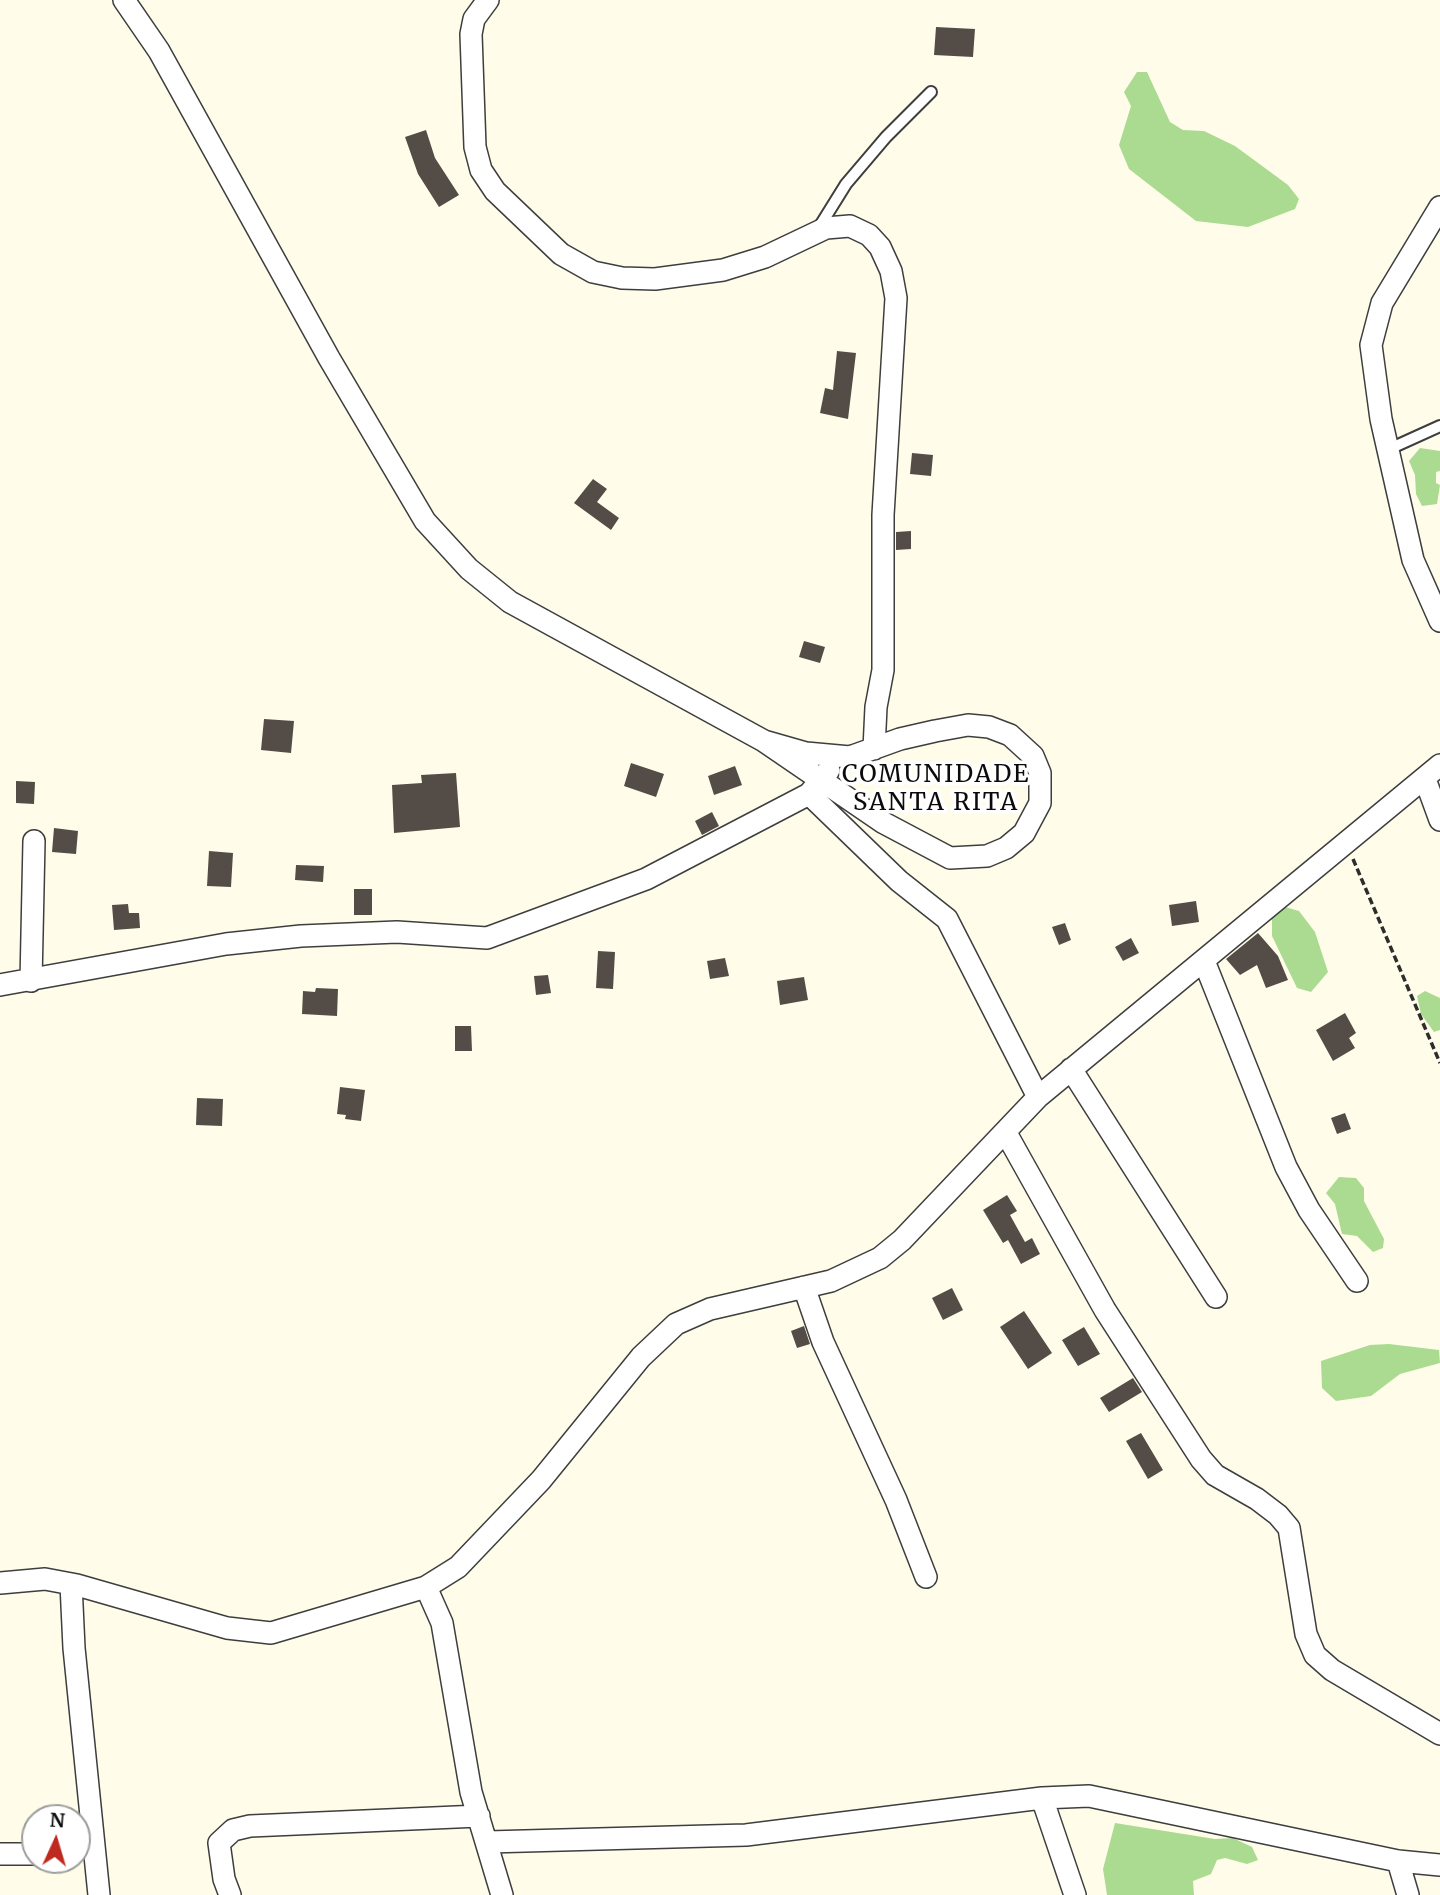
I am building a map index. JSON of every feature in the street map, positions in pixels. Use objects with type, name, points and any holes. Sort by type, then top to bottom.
[{"type":"street","points":[[124,0],[159,51],[329,358],[425,521],[443,543],[510,602],[764,741],[806,754],[839,758],[935,731],[968,725],[989,727],[1010,735],[1033,756],[1040,773],[1040,803],[1024,833],[1006,848],[987,856],[950,859],[815,787]]},
{"type":"street","points":[[488,0],[474,19],[471,34],[475,147],[481,170],[495,191],[561,254],[593,272],[622,278],[655,279],[723,270],[765,257],[816,232],[850,226],[869,235],[880,247],[891,271],[896,298],[883,515],[883,670],[876,707],[874,749]]},
{"type":"street","points":[[1440,206],[1392,284],[1374,324],[1371,345],[1387,450],[1417,573],[1440,621]]},
{"type":"street","points":[[764,741],[815,787],[899,881],[947,919],[1038,1097]]},
{"type":"street","points":[[0,985],[226,944],[302,936],[397,932],[487,938],[646,879],[815,787],[839,758]]},
{"type":"street","points":[[1432,772],[1440,820]]},
{"type":"street","points":[[0,1583],[20,1579],[72,1584],[227,1628],[271,1633],[426,1587],[458,1567],[541,1480],[641,1357],[676,1324],[710,1309],[831,1281],[880,1258],[1006,1133],[1038,1097],[1432,772]]},
{"type":"street","points":[[31,981],[34,841]]},
{"type":"street","points":[[1204,961],[1286,1167],[1315,1221],[1357,1281]]},
{"type":"street","points":[[1071,1069],[1216,1297]]},
{"type":"street","points":[[1006,1133],[1098,1299],[1200,1459],[1215,1475],[1279,1515],[1289,1528],[1306,1634],[1315,1655],[1353,1684],[1440,1734]]},
{"type":"street","points":[[804,1287],[823,1342],[896,1500],[926,1577]]},
{"type":"street","points":[[72,1584],[82,1804]]},
{"type":"street","points":[[426,1587],[442,1623],[460,1738],[502,1895]]},
{"type":"street","points":[[488,1842],[746,1835],[1071,1796],[1111,1799],[1398,1861],[1440,1865]]},
{"type":"street","points":[[1042,1798],[1075,1895]]},
{"type":"street","points":[[230,1895],[224,1879],[219,1843],[233,1830],[250,1826],[479,1816]]},
{"type":"street","points":[[0,1854],[21,1854]]},
{"type":"street","points":[[1398,1861],[1408,1895]]},
{"type":"street","points":[[91,1866],[99,1895]]},
{"type":"lane","points":[[816,232],[846,184],[886,137],[930,92]]},
{"type":"lane","points":[[1387,450],[1440,426]]},
{"type":"path","points":[[1346,844],[1440,1063]]},
{"type":"green space","points":[[1137,72],[1147,72],[1170,122],[1183,130],[1204,131],[1235,146],[1288,185],[1299,199],[1295,209],[1248,227],[1196,221],[1129,169],[1119,145],[1131,106],[1124,92]]},
{"type":"green space","points":[[1420,448],[1440,451],[1440,471],[1436,472],[1436,483],[1440,485],[1437,504],[1422,506],[1416,494],[1415,475],[1409,461]]},
{"type":"green space","points":[[1285,907],[1299,911],[1315,932],[1328,972],[1311,992],[1297,988],[1272,936],[1272,918]]},
{"type":"green space","points":[[1425,991],[1440,998],[1440,1030],[1434,1032],[1421,1014],[1417,996]]},
{"type":"green space","points":[[1339,1177],[1356,1178],[1364,1188],[1364,1201],[1384,1239],[1383,1248],[1373,1252],[1357,1236],[1342,1234],[1335,1204],[1326,1193]]},
{"type":"green space","points":[[1389,1344],[1439,1350],[1440,1363],[1400,1374],[1371,1396],[1336,1401],[1322,1388],[1321,1361],[1370,1345]]},
{"type":"green space","points":[[1115,1823],[1215,1839],[1233,1838],[1252,1847],[1258,1860],[1247,1864],[1225,1858],[1217,1860],[1211,1874],[1193,1881],[1194,1895],[1107,1895],[1103,1869]]},
{"type":"building","points":[[936,27],[975,29],[973,57],[934,55]]},
{"type":"building","points":[[426,130],[435,158],[459,195],[439,207],[418,174],[405,137]]},
{"type":"building","points":[[837,351],[856,353],[848,419],[820,413],[825,388],[833,390]]},
{"type":"building","points":[[912,453],[933,455],[931,476],[910,474]]},
{"type":"building","points":[[593,479],[607,489],[597,502],[619,518],[611,530],[574,503]]},
{"type":"building","points":[[911,531],[911,549],[896,550],[896,532]]},
{"type":"building","points":[[804,641],[825,647],[820,663],[799,657]]},
{"type":"building","points":[[264,719],[294,721],[291,753],[261,750]]},
{"type":"building","points":[[631,763],[664,774],[656,797],[624,786]]},
{"type":"building","points":[[735,766],[742,785],[714,795],[708,776]]},
{"type":"building","points":[[456,773],[460,827],[394,833],[392,785],[422,783],[421,775]]},
{"type":"building","points":[[16,781],[35,782],[34,804],[16,803]]},
{"type":"building","points":[[712,812],[719,826],[702,835],[695,821]]},
{"type":"building","points":[[54,828],[78,831],[76,854],[52,852]]},
{"type":"building","points":[[209,851],[233,853],[231,887],[207,886]]},
{"type":"building","points":[[296,865],[324,866],[323,882],[295,880]]},
{"type":"building","points":[[354,889],[372,889],[372,915],[354,915]]},
{"type":"building","points":[[1196,901],[1199,922],[1172,926],[1169,905]]},
{"type":"building","points":[[128,904],[129,913],[139,913],[140,928],[114,930],[112,905]]},
{"type":"building","points":[[1065,923],[1071,940],[1059,945],[1052,927]]},
{"type":"building","points":[[1258,933],[1278,956],[1288,980],[1266,988],[1257,965],[1240,975],[1226,959]]},
{"type":"building","points":[[1131,938],[1139,953],[1123,961],[1115,947]]},
{"type":"building","points":[[598,951],[615,952],[613,989],[596,988]]},
{"type":"building","points":[[725,958],[729,976],[710,979],[707,961]]},
{"type":"building","points":[[548,975],[551,993],[536,995],[534,976]]},
{"type":"building","points":[[804,977],[808,1000],[780,1005],[777,981]]},
{"type":"building","points":[[316,988],[338,989],[337,1016],[302,1014],[303,991],[315,992]]},
{"type":"building","points":[[1345,1013],[1356,1033],[1349,1038],[1355,1048],[1333,1061],[1316,1030]]},
{"type":"building","points":[[455,1026],[471,1026],[472,1051],[455,1051]]},
{"type":"building","points":[[340,1087],[365,1090],[361,1121],[345,1119],[346,1115],[337,1114]]},
{"type":"building","points":[[197,1098],[223,1099],[222,1126],[196,1125]]},
{"type":"building","points":[[1345,1113],[1351,1129],[1337,1134],[1331,1118]]},
{"type":"building","points":[[1007,1195],[1017,1211],[1010,1215],[1025,1242],[1032,1238],[1040,1254],[1021,1264],[1008,1240],[1003,1243],[983,1210]]},
{"type":"building","points":[[952,1288],[963,1310],[943,1320],[932,1298]]},
{"type":"building","points":[[1024,1311],[1052,1353],[1028,1369],[1000,1327]]},
{"type":"building","points":[[804,1326],[810,1344],[797,1348],[791,1331]]},
{"type":"building","points":[[1084,1327],[1100,1354],[1078,1366],[1062,1340]]},
{"type":"building","points":[[1133,1378],[1142,1392],[1109,1412],[1100,1398]]},
{"type":"building","points":[[1141,1433],[1163,1470],[1148,1479],[1126,1441]]},
{"type":"district","name":"COMUNIDADE SANTA RITA","points":[[936,789]]}]
